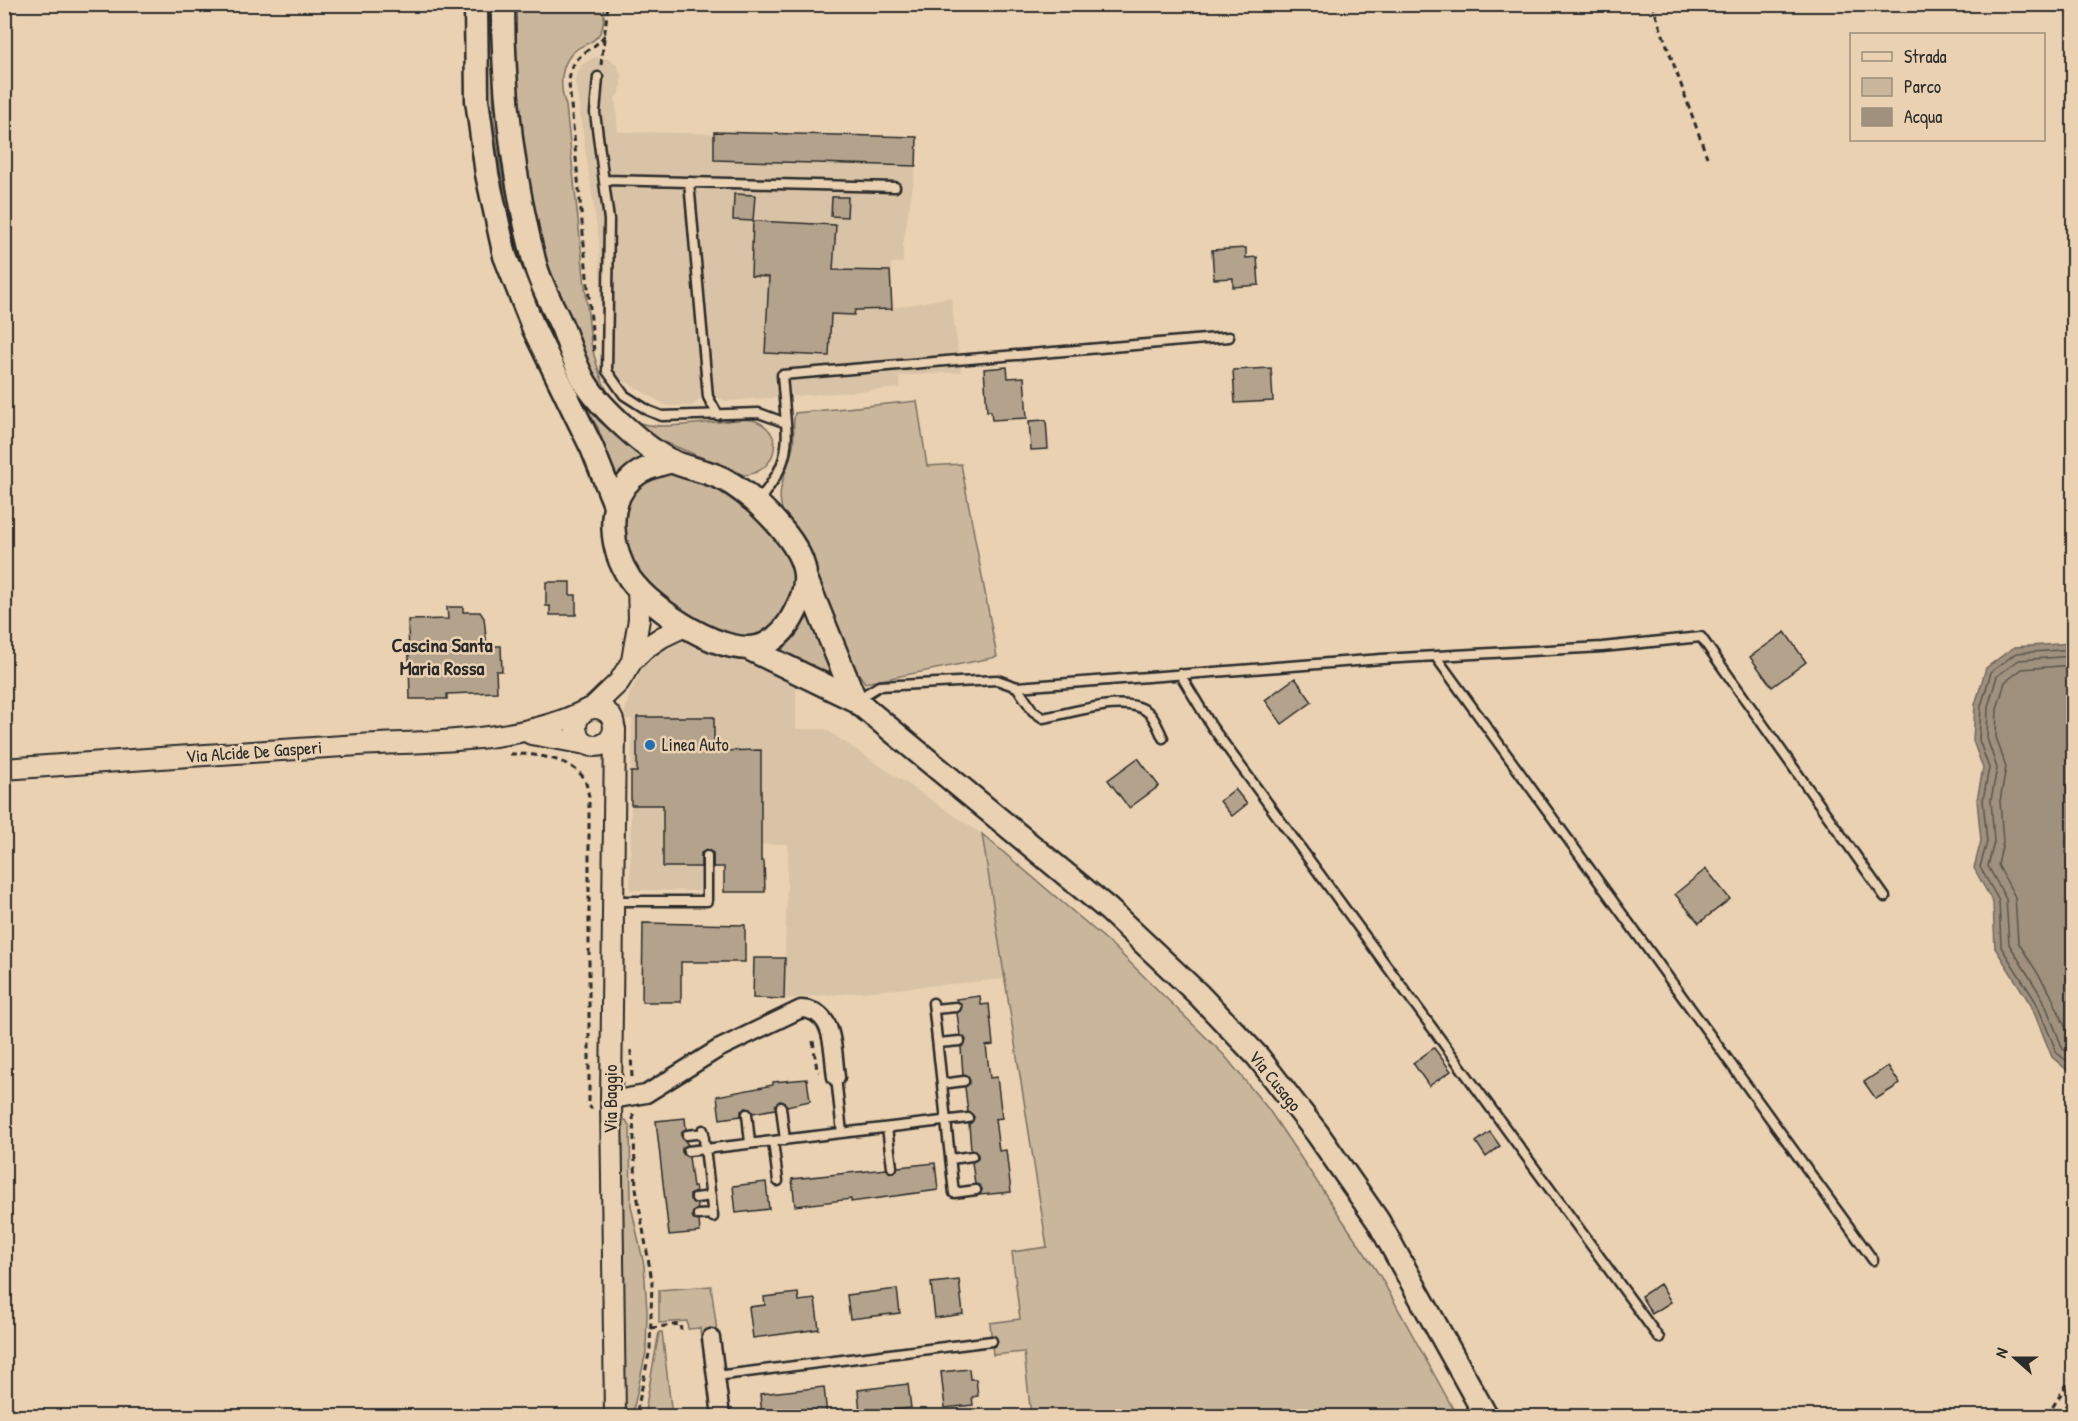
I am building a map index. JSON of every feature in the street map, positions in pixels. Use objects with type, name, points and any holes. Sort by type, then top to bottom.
[{"type":"main road","points":[[503,11],[510,140],[536,266],[587,385],[628,430],[672,461],[716,475],[757,503],[786,534],[801,562],[855,700]]},
{"type":"main road","points":[[476,12],[477,100],[487,174],[506,256],[534,328],[592,448],[615,505]]},
{"type":"main road","points":[[672,461],[653,466],[632,478],[615,505],[613,522],[616,544],[630,578],[668,615],[685,626],[729,645],[750,649],[855,700]]},
{"type":"main road","points":[[750,649],[765,644],[786,627],[801,598],[806,579]]},
{"type":"main road","name":"Via Cusago","points":[[855,700],[1109,910],[1199,995],[1258,1057],[1317,1133],[1378,1221],[1486,1416]]},
{"type":"street","name":"Via Baggio","points":[[632,661],[639,619],[638,587]]},
{"type":"street","name":"Via Baggio","points":[[589,709],[619,682],[632,661],[662,637],[685,626]]},
{"type":"street","name":"Via Baggio","points":[[615,1416],[611,1100],[612,901],[613,780],[619,682]]},
{"type":"street","points":[[589,746],[607,742],[615,726],[604,710],[589,709],[579,717],[576,727],[579,737],[589,746],[613,780]]},
{"type":"street","name":"Via Alcide De Gasperi","points":[[504,734],[562,721],[589,709]]},
{"type":"street","name":"Via Alcide De Gasperi","points":[[4,769],[504,734],[555,736],[589,746]]},
{"type":"street","points":[[611,1100],[646,1094],[718,1049],[801,1009],[811,1009],[821,1014],[827,1022],[835,1073]]},
{"type":"street","points":[[711,1338],[721,1416]]},
{"type":"lane","points":[[598,77],[596,113],[609,220],[607,371],[624,395],[649,411],[677,417],[759,413],[786,423]]},
{"type":"lane","points":[[605,180],[895,187]]},
{"type":"lane","points":[[688,182],[708,397],[718,415]]},
{"type":"lane","points":[[757,503],[778,476],[788,444],[782,375],[1230,337]]},
{"type":"lane","points":[[855,700],[879,686],[997,680],[1017,687],[1701,637],[1885,897]]},
{"type":"lane","points":[[1436,657],[1873,1260]]},
{"type":"lane","points":[[1180,674],[1212,727],[1659,1338]]},
{"type":"lane","points":[[1017,687],[1034,711],[1043,718],[1093,707],[1134,704],[1150,713],[1162,738]]},
{"type":"lane","points":[[612,901],[707,901],[707,856]]},
{"type":"lane","points":[[956,1007],[934,1006],[946,1121],[954,1193],[976,1190]]},
{"type":"lane","points":[[938,1043],[960,1041]]},
{"type":"lane","points":[[835,1073],[842,1133]]},
{"type":"lane","points":[[942,1084],[964,1081]]},
{"type":"lane","points":[[781,1107],[785,1140]]},
{"type":"lane","points":[[747,1114],[750,1143]]},
{"type":"lane","points":[[688,1151],[968,1119]]},
{"type":"lane","points":[[887,1128],[892,1167]]},
{"type":"lane","points":[[687,1135],[704,1131],[713,1215],[698,1215]]},
{"type":"lane","points":[[773,1141],[778,1181]]},
{"type":"lane","points":[[951,1159],[972,1156]]},
{"type":"lane","points":[[696,1198],[711,1197]]},
{"type":"lane","points":[[716,1376],[992,1341]]},
{"type":"path","points":[[598,77],[606,33],[608,4]]},
{"type":"path","points":[[1652,4],[1707,157]]},
{"type":"path","points":[[606,33],[602,39],[574,60],[569,70],[569,89],[591,332],[598,366],[607,371]]},
{"type":"path","points":[[811,1032],[816,1070],[821,1073],[835,1073]]},
{"type":"path","points":[[633,1114],[641,1110]]},
{"type":"path","points":[[651,1328],[680,1324],[681,1330]]},
{"type":"path","points":[[2047,1416],[2073,1373]]},
{"type":"shaded area","points":[[594,57],[609,59],[616,64],[622,77],[620,92],[615,98],[618,132],[917,137],[916,166],[903,245],[903,263],[891,263],[892,308],[951,297],[961,372],[898,376],[901,388],[727,401],[716,397],[701,398],[692,406],[667,406],[621,379],[603,379],[599,242],[575,79],[581,65]]},
{"type":"shaded area","points":[[688,640],[739,662],[780,671],[796,683],[796,729],[825,729],[982,834],[1005,979],[784,999],[788,844],[701,845],[699,891],[630,890],[632,719],[623,719],[630,693],[647,659],[664,644]]},
{"type":"green space","points":[[487,5],[491,5],[494,120],[503,179],[524,269],[569,377],[557,356],[522,269],[511,232],[489,105]]},
{"type":"green space","points":[[514,5],[604,5],[600,33],[571,54],[562,75],[562,91],[566,106],[591,343],[605,387],[615,403],[599,386],[586,360],[552,277],[535,220],[522,153]]},
{"type":"green space","points":[[575,387],[599,421],[630,446],[648,456],[616,482],[598,428]]},
{"type":"green space","points":[[917,401],[927,466],[961,464],[997,657],[865,683],[850,660],[781,506],[781,488],[793,446],[794,417],[795,413]]},
{"type":"green space","points":[[626,414],[635,421],[653,426],[738,420],[758,422],[773,436],[773,453],[763,468],[744,475],[643,433]]},
{"type":"green space","points":[[672,473],[711,485],[736,500],[763,524],[784,551],[791,565],[794,583],[787,606],[770,628],[747,637],[714,628],[671,604],[647,583],[639,572],[626,540],[627,506],[632,496],[643,484]]},
{"type":"green space","points":[[810,614],[842,682],[776,650],[790,641]]},
{"type":"green space","points":[[982,834],[1110,943],[1224,1055],[1269,1110],[1380,1276],[1457,1416],[1031,1416],[1024,1352],[993,1355],[990,1323],[1020,1319],[1012,1252],[1047,1247]]},
{"type":"green space","points":[[622,1120],[626,1120],[630,1128],[631,1206],[644,1265],[647,1311],[646,1352],[632,1416],[625,1416]]},
{"type":"green space","points":[[711,1286],[718,1338],[701,1339],[700,1328],[688,1329],[687,1321],[659,1323],[659,1290]]},
{"type":"green space","points":[[659,1332],[662,1332],[672,1416],[644,1416]]},
{"type":"water","points":[[2074,643],[2073,1075],[2052,1057],[2031,1005],[1995,948],[1993,903],[1974,868],[1981,841],[1977,800],[1983,768],[1973,741],[1975,705],[1986,668],[2014,647]]},
{"type":"building","points":[[714,132],[917,137],[916,166],[714,160]]},
{"type":"building","points":[[734,194],[755,195],[753,221],[733,220]]},
{"type":"building","points":[[832,197],[848,197],[847,217],[831,216]]},
{"type":"building","points":[[753,221],[836,225],[833,270],[890,271],[892,309],[855,310],[854,315],[831,314],[829,356],[765,353],[769,277],[751,276]]},
{"type":"building","points":[[1246,248],[1246,258],[1257,257],[1259,285],[1233,287],[1233,278],[1214,279],[1212,250]]},
{"type":"building","points":[[1007,367],[1008,378],[1024,377],[1027,418],[992,420],[991,411],[987,411],[984,369]]},
{"type":"building","points":[[1271,368],[1273,401],[1235,403],[1233,370]]},
{"type":"building","points":[[1046,420],[1048,449],[1031,450],[1029,421]]},
{"type":"building","points":[[546,582],[570,582],[570,595],[576,595],[576,615],[550,615],[550,606],[546,606]]},
{"type":"building","points":[[447,607],[463,607],[463,612],[480,612],[484,618],[487,646],[501,646],[502,671],[496,671],[497,692],[447,694],[447,699],[410,699],[408,620],[448,619]]},
{"type":"building","points":[[1785,632],[1806,662],[1772,687],[1750,657]]},
{"type":"building","points":[[1295,678],[1312,702],[1282,724],[1265,700]]},
{"type":"building","points":[[637,717],[714,717],[714,751],[761,750],[761,861],[764,861],[765,892],[724,892],[724,867],[713,867],[713,853],[708,850],[701,853],[701,867],[663,867],[663,805],[631,805],[631,772],[637,772]]},
{"type":"building","points":[[1138,758],[1159,786],[1129,808],[1108,780]]},
{"type":"building","points":[[1235,789],[1247,804],[1232,816],[1220,801]]},
{"type":"building","points":[[1706,869],[1730,899],[1699,923],[1675,894]]},
{"type":"building","points":[[643,923],[745,925],[745,962],[681,962],[681,1002],[642,1002]]},
{"type":"building","points":[[754,958],[785,958],[784,999],[753,998]]},
{"type":"building","points":[[980,996],[981,1005],[989,1004],[993,1045],[986,1046],[990,1078],[997,1077],[1002,1118],[995,1119],[999,1151],[1006,1150],[1011,1192],[980,1195],[982,1189],[975,1184],[972,1162],[978,1159],[978,1155],[971,1150],[969,1124],[974,1117],[968,1112],[965,1087],[970,1081],[963,1075],[961,1047],[966,1040],[960,1035],[957,1013],[962,1006],[956,999]]},
{"type":"building","points":[[1434,1048],[1451,1071],[1429,1086],[1413,1063]]},
{"type":"building","points":[[1888,1066],[1900,1084],[1876,1099],[1864,1082]]},
{"type":"building","points":[[807,1079],[810,1101],[787,1106],[780,1101],[775,1109],[753,1113],[746,1108],[741,1111],[741,1116],[720,1119],[717,1096],[773,1085],[773,1082]]},
{"type":"building","points":[[685,1118],[686,1129],[681,1135],[688,1145],[682,1148],[682,1152],[689,1157],[693,1187],[695,1186],[696,1192],[690,1195],[690,1199],[697,1204],[698,1209],[692,1216],[699,1221],[700,1232],[669,1235],[656,1121]]},
{"type":"building","points":[[1490,1132],[1500,1146],[1486,1157],[1476,1142]]},
{"type":"building","points":[[935,1163],[938,1190],[851,1202],[851,1199],[795,1206],[792,1179],[886,1169],[892,1173],[898,1167]]},
{"type":"building","points":[[766,1182],[769,1209],[736,1213],[733,1186]]},
{"type":"building","points":[[959,1280],[963,1314],[935,1318],[931,1283]]},
{"type":"building","points":[[1660,1284],[1671,1302],[1652,1314],[1641,1296]]},
{"type":"building","points":[[897,1289],[900,1313],[850,1319],[847,1295]]},
{"type":"building","points":[[798,1293],[799,1301],[815,1299],[819,1329],[753,1338],[749,1307],[765,1305],[764,1297]]},
{"type":"building","points":[[969,1369],[970,1379],[976,1379],[978,1396],[972,1397],[973,1405],[945,1408],[941,1372]]},
{"type":"building","points":[[908,1384],[911,1408],[860,1413],[858,1390]]},
{"type":"building","points":[[824,1387],[827,1416],[762,1416],[760,1394]]},
{"type":"place","name":"Linea Auto","points":[[650,745]]},
{"type":"district","name":"Cascina Santa Maria Rossa","points":[[442,656]]}]
